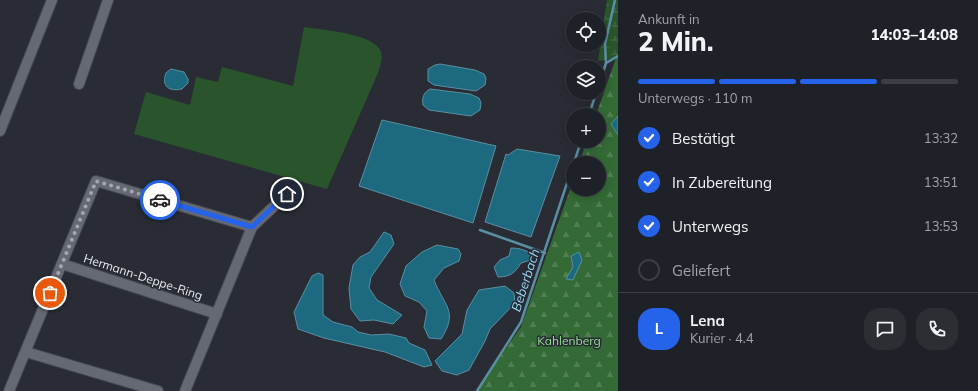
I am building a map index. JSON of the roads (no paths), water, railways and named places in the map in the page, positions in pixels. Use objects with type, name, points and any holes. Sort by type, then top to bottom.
[{"type":"street","points":[[0,131],[52,0]]},
{"type":"street","points":[[79,84],[108,0]]},
{"type":"street","name":"Hermann-Deppe-Ring","points":[[10,391],[96,181],[252,227]]},
{"type":"street","points":[[185,391],[252,227],[287,194]]},
{"type":"street","name":"Hermann-Deppe-Ring","points":[[62,264],[217,314]]},
{"type":"street","points":[[26,352],[158,391]]},
{"type":"water","points":[[440,64],[475,70],[484,74],[486,78],[485,85],[476,91],[434,85],[428,81],[428,69]]},
{"type":"water","points":[[171,69],[184,72],[188,79],[188,83],[182,89],[173,90],[165,85],[166,73]]},
{"type":"water","points":[[430,89],[470,94],[479,98],[481,103],[480,110],[471,116],[429,110],[423,105],[423,100],[424,94]]},
{"type":"water","points":[[618,116],[618,135],[611,124]]},
{"type":"water","points":[[382,120],[496,146],[473,223],[359,186]]},
{"type":"water","points":[[517,149],[560,156],[531,237],[485,222],[506,154],[508,155]]},
{"type":"water","points":[[384,232],[391,235],[394,244],[371,277],[369,288],[377,300],[402,315],[393,324],[374,320],[360,321],[351,309],[349,288],[353,265],[360,257],[370,252]]},
{"type":"water","points":[[437,245],[458,249],[461,254],[459,261],[444,268],[434,280],[448,309],[449,315],[449,322],[441,339],[429,338],[424,327],[427,311],[419,302],[405,296],[400,284],[406,266],[422,252]]},
{"type":"water","points":[[511,248],[517,248],[529,252],[533,256],[531,260],[521,263],[512,274],[498,277],[494,267],[500,260],[509,256]]},
{"type":"water","points":[[579,252],[582,260],[573,280],[566,279],[573,267],[571,256]]},
{"type":"water","points":[[318,273],[323,275],[323,315],[333,322],[352,327],[358,332],[371,335],[389,334],[406,338],[409,343],[425,350],[432,365],[424,367],[385,352],[324,338],[298,329],[294,312],[312,276]]},
{"type":"water","points":[[505,286],[514,293],[515,303],[490,329],[469,370],[457,375],[442,371],[435,361],[462,334],[467,310],[479,290]]},
{"type":"waterway","points":[[606,60],[605,44],[615,0]]},
{"type":"waterway","name":"Beberbach","points":[[606,63],[618,56]]},
{"type":"waterway","name":"Beberbach","points":[[591,108],[594,100]]},
{"type":"waterway","name":"Beberbach","points":[[576,156],[579,148]]},
{"type":"waterway","name":"Beberbach","points":[[477,391],[521,322],[566,186]]},
{"type":"waterway","points":[[480,230],[545,253]]},
{"type":"park label","name":"Kahlenberg","points":[[569,341]]}]
